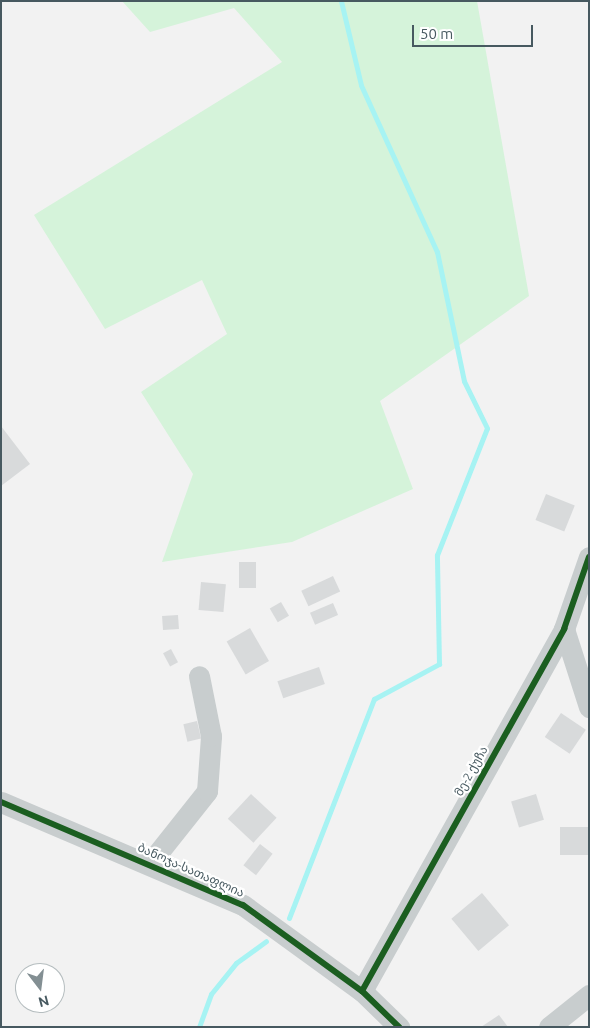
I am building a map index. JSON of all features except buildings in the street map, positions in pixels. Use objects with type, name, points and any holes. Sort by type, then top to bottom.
[{"type":"street","name":"მე-2 ქუჩა","points":[[362,991],[564,629],[589,557]]},
{"type":"street","points":[[564,629],[589,707]]},
{"type":"street","points":[[150,863],[208,791],[211,736],[199,676]]},
{"type":"street","name":"ბანოჯა-სათაფლია","points":[[1,802],[150,863],[244,906],[362,991],[399,1027]]},
{"type":"street","points":[[549,1027],[589,995]]},
{"type":"green space","points":[[122,1],[477,1],[529,296],[380,401],[413,489],[292,542],[162,562],[193,474],[141,392],[227,334],[202,280],[105,329],[34,215],[282,62],[234,8],[150,32]]},
{"type":"waterway","points":[[289,918],[374,699],[439,664],[437,555],[487,428],[464,381],[437,252],[361,85],[341,1]]},
{"type":"waterway","points":[[199,1027],[211,994],[236,963],[266,941]]},
{"type":"cycle path","points":[[362,991],[564,629],[589,557]]},
{"type":"cycle path","points":[[1,802],[243,905],[362,991],[399,1027]]}]
